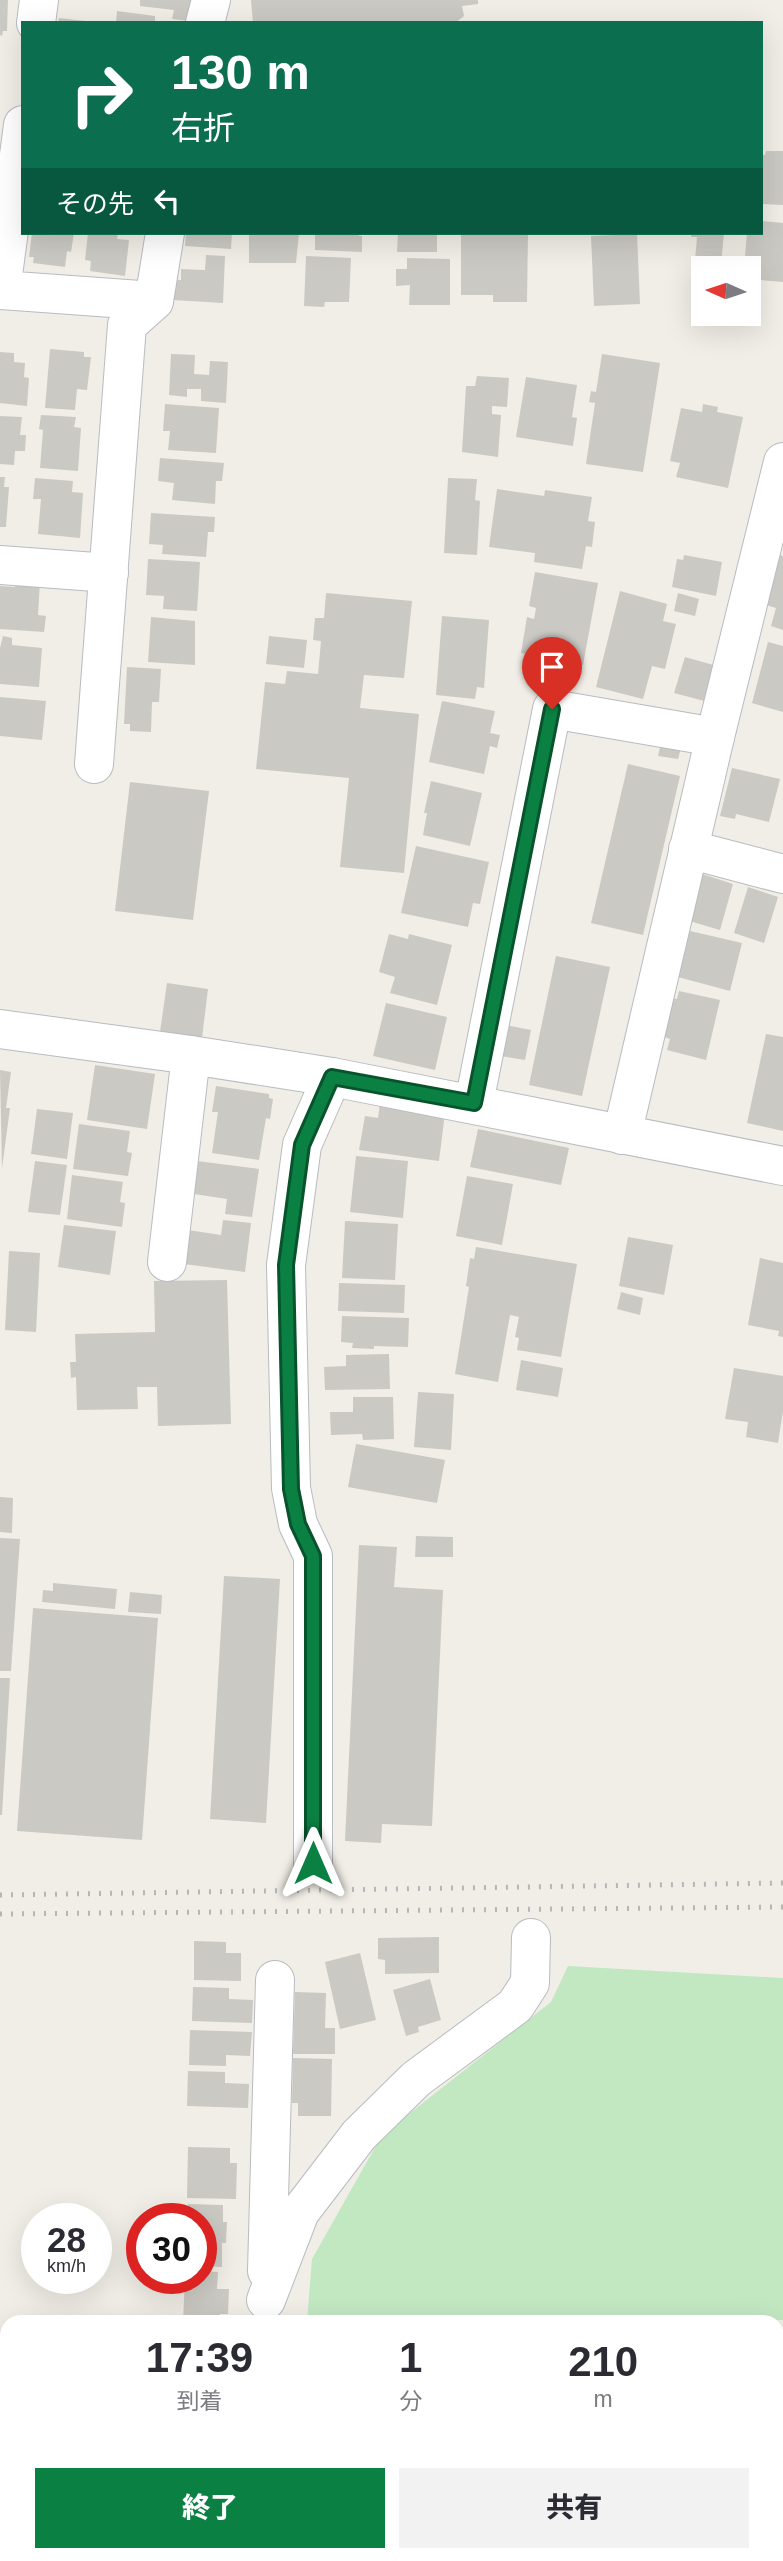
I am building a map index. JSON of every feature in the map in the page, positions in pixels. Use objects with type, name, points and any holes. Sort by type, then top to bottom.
[{"type":"street","points":[[36,21],[40,0]]},
{"type":"street","points":[[206,21],[211,0]]},
{"type":"street","points":[[21,140],[1,290],[154,300]]},
{"type":"street","points":[[94,764],[127,325],[154,300],[165,235]]},
{"type":"street","points":[[622,1135],[715,737],[776,520],[783,462]]},
{"type":"street","points":[[0,565],[109,573]]},
{"type":"street","points":[[474,1103],[552,709],[715,737]]},
{"type":"street","points":[[688,849],[783,874]]},
{"type":"street","points":[[0,1029],[332,1077],[783,1166]]},
{"type":"street","points":[[167,1262],[191,1055]]},
{"type":"street","points":[[313,1863],[313,1556],[298,1524],[291,1489],[286,1265],[302,1145],[332,1077]]},
{"type":"street","points":[[266,2311],[300,2212],[359,2135],[416,2079],[515,2006],[530,1983],[531,1938]]},
{"type":"street","points":[[266,2311],[275,1980]]},
{"type":"green space","points":[[568,1966],[783,1978],[783,2315],[308,2315],[312,2259],[382,2135],[551,2002]]},
{"type":"building","points":[[0,0],[8,0],[7,31],[3,31],[2,36],[0,35]]},
{"type":"building","points":[[140,0],[197,0],[190,21],[172,19],[174,10],[140,6]]},
{"type":"building","points":[[251,0],[478,0],[478,4],[462,6],[464,16],[458,21],[253,21]]},
{"type":"building","points":[[117,11],[155,16],[155,21],[116,21]]},
{"type":"building","points":[[59,18],[86,21],[58,21]]},
{"type":"building","points":[[766,151],[783,151],[783,205],[763,204]]},
{"type":"building","points":[[763,221],[783,223],[783,282],[761,280],[761,256],[745,256],[747,235],[763,235]]},
{"type":"building","points":[[32,235],[74,235],[71,252],[67,251],[65,267],[33,263],[34,257],[29,257]]},
{"type":"building","points":[[88,235],[118,235],[117,239],[129,240],[125,276],[90,271],[91,261],[85,260]]},
{"type":"building","points":[[186,235],[232,235],[231,249],[185,246]]},
{"type":"building","points":[[249,235],[299,235],[296,263],[249,263]]},
{"type":"building","points":[[315,235],[362,236],[362,252],[315,250]]},
{"type":"building","points":[[398,235],[437,235],[437,252],[397,252]]},
{"type":"building","points":[[461,235],[528,235],[527,302],[493,302],[493,295],[461,295]]},
{"type":"building","points":[[637,235],[640,304],[594,306],[591,236]]},
{"type":"building","points":[[724,235],[722,256],[695,256],[697,237],[691,237]]},
{"type":"building","points":[[206,255],[225,256],[223,303],[173,300],[174,280],[181,280],[181,269],[205,270]]},
{"type":"building","points":[[306,256],[351,258],[349,302],[325,302],[324,307],[304,306]]},
{"type":"building","points":[[407,258],[450,259],[450,305],[409,305],[410,285],[396,286],[396,269],[407,269]]},
{"type":"building","points":[[50,349],[84,352],[84,357],[91,357],[87,390],[77,389],[75,410],[45,408]]},
{"type":"building","points":[[0,352],[14,353],[14,362],[25,363],[24,377],[29,378],[27,406],[0,403]]},
{"type":"building","points":[[171,354],[195,355],[194,374],[209,375],[210,361],[228,362],[226,403],[201,401],[201,389],[187,389],[187,397],[169,395]]},
{"type":"building","points":[[602,354],[660,363],[643,472],[586,464],[595,403],[589,402],[591,391],[596,392]]},
{"type":"building","points":[[477,376],[509,378],[507,407],[492,406],[492,414],[501,415],[498,457],[462,452],[466,386],[475,386]]},
{"type":"building","points":[[526,377],[577,385],[572,417],[577,418],[573,446],[516,437]]},
{"type":"building","points":[[165,404],[219,408],[216,453],[168,450],[170,431],[163,431]]},
{"type":"building","points":[[703,404],[718,407],[717,412],[743,417],[728,488],[676,477],[680,463],[670,461],[681,408],[702,412]]},
{"type":"building","points":[[41,415],[76,417],[74,427],[81,428],[78,471],[40,468],[43,430],[39,429]]},
{"type":"building","points":[[0,416],[22,417],[20,435],[26,435],[25,451],[15,451],[14,465],[0,464]]},
{"type":"building","points":[[160,458],[224,463],[222,481],[216,481],[215,504],[172,500],[174,483],[158,481]]},
{"type":"building","points":[[0,477],[5,477],[4,487],[9,487],[6,527],[0,527]]},
{"type":"building","points":[[35,478],[73,481],[72,492],[83,493],[80,538],[38,534],[41,499],[33,499]]},
{"type":"building","points":[[448,478],[477,479],[475,500],[480,501],[477,555],[444,553]]},
{"type":"building","points":[[497,489],[544,496],[545,490],[592,497],[588,521],[595,522],[592,547],[586,546],[582,569],[534,562],[535,553],[489,547]]},
{"type":"building","points":[[151,513],[215,517],[214,532],[208,532],[206,557],[162,554],[163,545],[149,544]]},
{"type":"building","points":[[684,555],[722,562],[716,596],[672,587],[677,559],[683,560]]},
{"type":"building","points":[[780,555],[783,556],[783,630],[771,626],[776,608],[766,605]]},
{"type":"building","points":[[148,559],[200,562],[197,611],[163,609],[164,596],[146,595]]},
{"type":"building","points":[[535,572],[598,583],[583,665],[521,653],[527,617],[534,619],[536,608],[529,606]]},
{"type":"building","points":[[15,581],[40,582],[38,615],[46,616],[44,632],[0,629],[0,586],[15,587]]},
{"type":"building","points":[[620,591],[667,604],[663,621],[676,624],[665,669],[652,666],[643,699],[596,687]]},
{"type":"building","points":[[326,593],[412,601],[404,678],[364,675],[360,708],[419,714],[404,873],[340,867],[349,778],[256,769],[265,682],[285,684],[287,671],[318,674],[321,641],[313,640],[315,618],[324,618]]},
{"type":"building","points":[[678,593],[699,599],[695,616],[674,611]]},
{"type":"building","points":[[442,616],[489,620],[484,688],[477,687],[475,699],[436,695]]},
{"type":"building","points":[[151,617],[195,621],[195,665],[148,662]]},
{"type":"building","points":[[3,636],[12,638],[12,645],[42,648],[39,687],[0,684],[0,648]]},
{"type":"building","points":[[269,636],[307,640],[304,668],[266,664]]},
{"type":"building","points":[[768,642],[783,646],[783,712],[752,703]]},
{"type":"building","points":[[685,657],[717,666],[708,702],[674,693]]},
{"type":"building","points":[[127,667],[161,669],[159,702],[152,702],[151,732],[130,731],[130,724],[124,724]]},
{"type":"building","points":[[0,697],[46,701],[42,740],[0,736]]},
{"type":"building","points":[[442,701],[495,711],[490,733],[500,735],[497,748],[490,746],[484,774],[429,762]]},
{"type":"building","points":[[661,743],[681,748],[678,759],[658,756]]},
{"type":"building","points":[[628,764],[680,776],[643,935],[591,923]]},
{"type":"building","points":[[732,768],[780,779],[769,822],[736,814],[735,819],[720,816]]},
{"type":"building","points":[[431,781],[482,793],[470,846],[423,835],[427,813],[424,813]]},
{"type":"building","points":[[130,782],[209,791],[193,920],[115,911]]},
{"type":"building","points":[[416,846],[489,862],[480,904],[473,903],[468,927],[401,913]]},
{"type":"building","points":[[699,873],[733,884],[720,930],[686,920]]},
{"type":"building","points":[[748,887],[778,897],[764,943],[734,933]]},
{"type":"building","points":[[690,931],[742,943],[730,991],[678,977]]},
{"type":"building","points":[[389,934],[408,939],[409,934],[452,945],[437,1005],[390,993],[395,977],[379,972]]},
{"type":"building","points":[[556,956],[610,967],[582,1096],[529,1085]]},
{"type":"building","points":[[167,983],[208,989],[202,1038],[160,1032]]},
{"type":"building","points":[[679,991],[720,1000],[706,1060],[667,1050],[670,1039],[662,1036],[671,998],[677,999]]},
{"type":"building","points":[[386,1003],[447,1017],[435,1070],[373,1056]]},
{"type":"building","points":[[506,1025],[531,1030],[525,1060],[500,1056]]},
{"type":"building","points":[[766,1034],[783,1037],[783,1131],[747,1123]]},
{"type":"building","points":[[95,1065],[155,1074],[147,1129],[87,1120]]},
{"type":"building","points":[[0,1070],[11,1072],[6,1108],[10,1108],[2,1168]]},
{"type":"building","points":[[216,1086],[269,1094],[269,1098],[273,1099],[270,1119],[266,1118],[259,1160],[212,1153],[218,1112],[212,1112]]},
{"type":"building","points":[[380,1103],[445,1113],[439,1161],[359,1150],[365,1116],[378,1118]]},
{"type":"building","points":[[37,1109],[73,1113],[67,1159],[31,1154]]},
{"type":"building","points":[[79,1124],[130,1131],[127,1152],[132,1153],[128,1176],[73,1169]]},
{"type":"building","points":[[478,1129],[569,1148],[561,1185],[470,1167]]},
{"type":"building","points":[[356,1156],[408,1161],[403,1218],[350,1212]]},
{"type":"building","points":[[35,1161],[67,1165],[60,1215],[28,1212]]},
{"type":"building","points":[[197,1161],[259,1169],[252,1217],[225,1214],[227,1199],[194,1194]]},
{"type":"building","points":[[72,1175],[123,1182],[120,1202],[125,1203],[122,1227],[67,1219]]},
{"type":"building","points":[[467,1176],[513,1184],[502,1245],[456,1236]]},
{"type":"building","points":[[223,1220],[251,1223],[245,1272],[184,1264],[188,1230],[221,1235]]},
{"type":"building","points":[[345,1221],[398,1224],[395,1280],[342,1278]]},
{"type":"building","points":[[64,1225],[116,1231],[110,1275],[58,1267]]},
{"type":"building","points":[[628,1237],[673,1245],[664,1295],[619,1286]]},
{"type":"building","points":[[476,1247],[577,1264],[561,1357],[517,1350],[519,1338],[515,1337],[519,1317],[510,1315],[498,1382],[455,1374],[469,1287],[466,1286],[470,1258],[474,1259]]},
{"type":"building","points":[[9,1251],[40,1253],[36,1332],[5,1330]]},
{"type":"building","points":[[760,1258],[783,1263],[783,1337],[778,1336],[779,1331],[748,1325]]},
{"type":"building","points":[[227,1280],[231,1424],[158,1426],[157,1387],[137,1387],[138,1409],[77,1410],[76,1377],[71,1378],[70,1362],[76,1362],[75,1334],[155,1332],[154,1281]]},
{"type":"building","points":[[339,1283],[405,1285],[404,1313],[338,1311]]},
{"type":"building","points":[[621,1292],[643,1298],[640,1315],[617,1309]]},
{"type":"building","points":[[342,1316],[409,1318],[408,1347],[352,1348],[353,1343],[341,1342]]},
{"type":"building","points":[[389,1354],[390,1389],[325,1390],[324,1367],[346,1366],[346,1355]]},
{"type":"building","points":[[521,1360],[563,1368],[558,1397],[516,1390]]},
{"type":"building","points":[[734,1368],[783,1376],[783,1411],[778,1443],[746,1437],[748,1422],[725,1419]]},
{"type":"building","points":[[418,1392],[454,1394],[451,1450],[414,1447]]},
{"type":"building","points":[[353,1397],[393,1397],[394,1439],[363,1440],[362,1434],[331,1435],[330,1412],[353,1412]]},
{"type":"building","points":[[356,1444],[445,1460],[437,1503],[348,1487]]},
{"type":"building","points":[[0,1497],[13,1498],[12,1533],[0,1532]]},
{"type":"building","points":[[416,1536],[453,1537],[453,1557],[415,1557]]},
{"type":"building","points":[[0,1538],[20,1539],[11,1671],[0,1671]]},
{"type":"building","points":[[359,1545],[397,1547],[394,1587],[443,1590],[432,1826],[382,1824],[381,1843],[345,1841]]},
{"type":"building","points":[[224,1576],[280,1579],[266,1823],[210,1819]]},
{"type":"building","points":[[53,1583],[117,1589],[115,1609],[42,1602],[43,1590],[53,1591]]},
{"type":"building","points":[[130,1592],[162,1595],[161,1614],[128,1612]]},
{"type":"building","points":[[33,1608],[158,1618],[142,1840],[17,1831]]},
{"type":"building","points":[[0,1678],[10,1678],[2,1815],[0,1815]]},
{"type":"building","points":[[439,1937],[439,1973],[385,1974],[385,1960],[378,1959],[378,1938]]},
{"type":"building","points":[[194,1941],[226,1942],[226,1953],[241,1953],[241,1981],[194,1980]]},
{"type":"building","points":[[360,1953],[376,2020],[340,2029],[325,1962]]},
{"type":"building","points":[[430,1979],[441,2020],[418,2027],[419,2032],[406,2036],[393,1990]]},
{"type":"building","points":[[193,1987],[229,1988],[229,1999],[253,2000],[252,2023],[192,2021]]},
{"type":"building","points":[[295,1992],[326,1993],[325,2028],[335,2028],[335,2054],[293,2054]]},
{"type":"building","points":[[190,2030],[252,2032],[250,2056],[226,2055],[226,2066],[189,2065]]},
{"type":"building","points":[[293,2058],[332,2059],[331,2116],[298,2116],[298,2103],[292,2103]]},
{"type":"building","points":[[188,2071],[225,2072],[225,2083],[249,2084],[248,2108],[187,2106]]},
{"type":"building","points":[[188,2147],[230,2148],[230,2163],[237,2163],[236,2199],[187,2198]]},
{"type":"building","points":[[217,2205],[223,2205],[223,2222],[227,2222],[226,2243],[222,2243],[222,2267],[217,2267]]},
{"type":"building","points":[[217,2289],[229,2289],[228,2314],[183,2315],[184,2294],[217,2294]]},
{"type":"railway","points":[[0,1895],[783,1883]]},
{"type":"railway","points":[[0,1914],[783,1907]]},
{"type":"route","points":[[313,1863],[313,1556],[298,1524],[291,1489],[286,1265],[302,1145],[332,1077],[474,1103],[552,709]]}]
